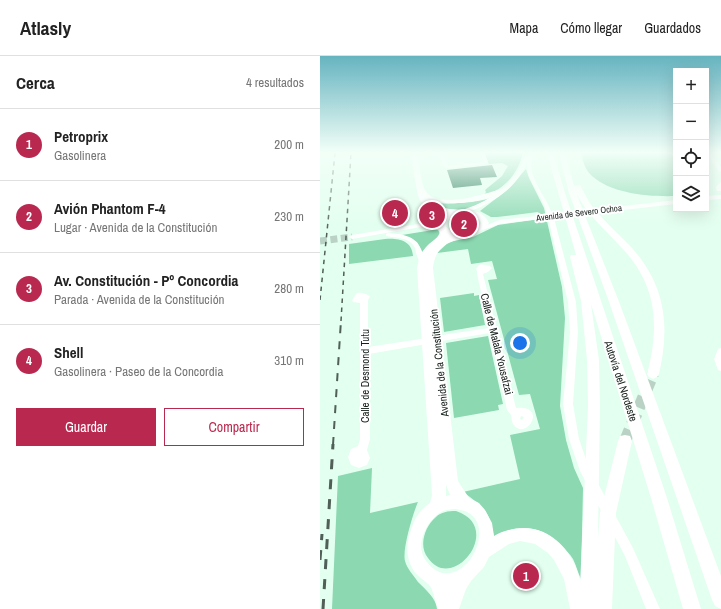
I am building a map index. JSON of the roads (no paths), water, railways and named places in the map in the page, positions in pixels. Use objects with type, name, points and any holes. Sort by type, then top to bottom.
[{"type":"highway","points":[[553,179],[586,301],[593,360],[594,406],[588,609]]},
{"type":"highway","name":"Autovía del Nordeste","points":[[557,179],[692,609]]},
{"type":"highway","name":"Autovía del Nordeste","points":[[569,179],[721,600]]},
{"type":"highway","points":[[573,179],[579,193],[588,207],[641,264],[651,281],[657,298],[660,317],[658,355],[653,374]]},
{"type":"highway","points":[[603,609],[608,513],[625,441]]},
{"type":"main road","points":[[415,179],[416,194],[420,205],[442,216],[443,225],[443,236],[431,246],[422,261]]},
{"type":"main road","points":[[416,194],[429,199],[446,202],[472,200],[502,191]]},
{"type":"main road","points":[[416,194],[431,206],[446,212],[474,213],[483,218],[485,224],[483,228]]},
{"type":"main road","points":[[443,225],[460,213]]},
{"type":"main road","points":[[443,225],[458,236]]},
{"type":"main road","name":"Avenida de la Constitución","points":[[436,506],[439,495],[439,484],[429,261],[433,253],[442,243],[458,236],[474,233],[483,228]]},
{"type":"main road","name":"Avenida de la Constitución","points":[[422,261],[452,481],[456,493],[463,502]]},
{"type":"main road","points":[[451,609],[455,592],[464,576],[476,565],[484,551],[487,535],[483,520],[475,508],[463,502],[445,502],[436,506],[425,516],[417,529],[414,544],[416,559],[423,572],[435,580],[450,581],[464,576]]},
{"type":"main road","points":[[484,551],[502,539],[520,534],[541,538],[560,554],[572,578],[578,609]]},
{"type":"main road","points":[[435,580],[446,609]]},
{"type":"street","points":[[460,213],[477,208],[502,191],[515,179]]},
{"type":"street","points":[[532,179],[546,204],[554,225],[572,302],[574,332],[568,404],[574,439],[584,467],[629,552],[653,609]]},
{"type":"street","points":[[709,194],[720,189]]},
{"type":"street","points":[[709,198],[721,198]]},
{"type":"street","name":"Avenida de Severo Ochoa","points":[[483,228],[499,222],[532,217],[673,200]]},
{"type":"street","name":"Avenida de Severo Ochoa","points":[[483,218],[498,220],[532,217]]},
{"type":"street","points":[[443,225],[388,235],[351,239],[443,225]]},
{"type":"street","points":[[388,235],[402,237],[413,241],[418,247],[422,261]]},
{"type":"street","name":"Calle de Malala Yousafzai","points":[[481,271],[480,274],[512,410],[516,415]]},
{"type":"street","name":"Calle de Desmond Tutu","points":[[362,451],[365,439],[364,300]]},
{"type":"street","points":[[365,351],[493,330]]},
{"type":"street","points":[[721,351],[718,359],[721,368]]},
{"type":"tunnel","points":[[320,241],[352,237]]},
{"type":"tunnel","points":[[625,441],[653,374]]},
{"type":"railway","points":[[320,300],[332,179]]},
{"type":"railway","points":[[341,321],[349,179]]},
{"type":"railway","points":[[333,445],[341,320]]},
{"type":"railway","points":[[323,609],[333,444]]},
{"type":"railway","points":[[320,560],[322,534]]},
{"type":"place","name":"Shell","points":[[395,213]]},
{"type":"place","name":"Av. Constitución - Pº Concordia","points":[[432,215]]},
{"type":"place","name":"Avión Phantom F-4","points":[[464,224]]},
{"type":"place","name":"Petroprix","points":[[526,576]]}]
